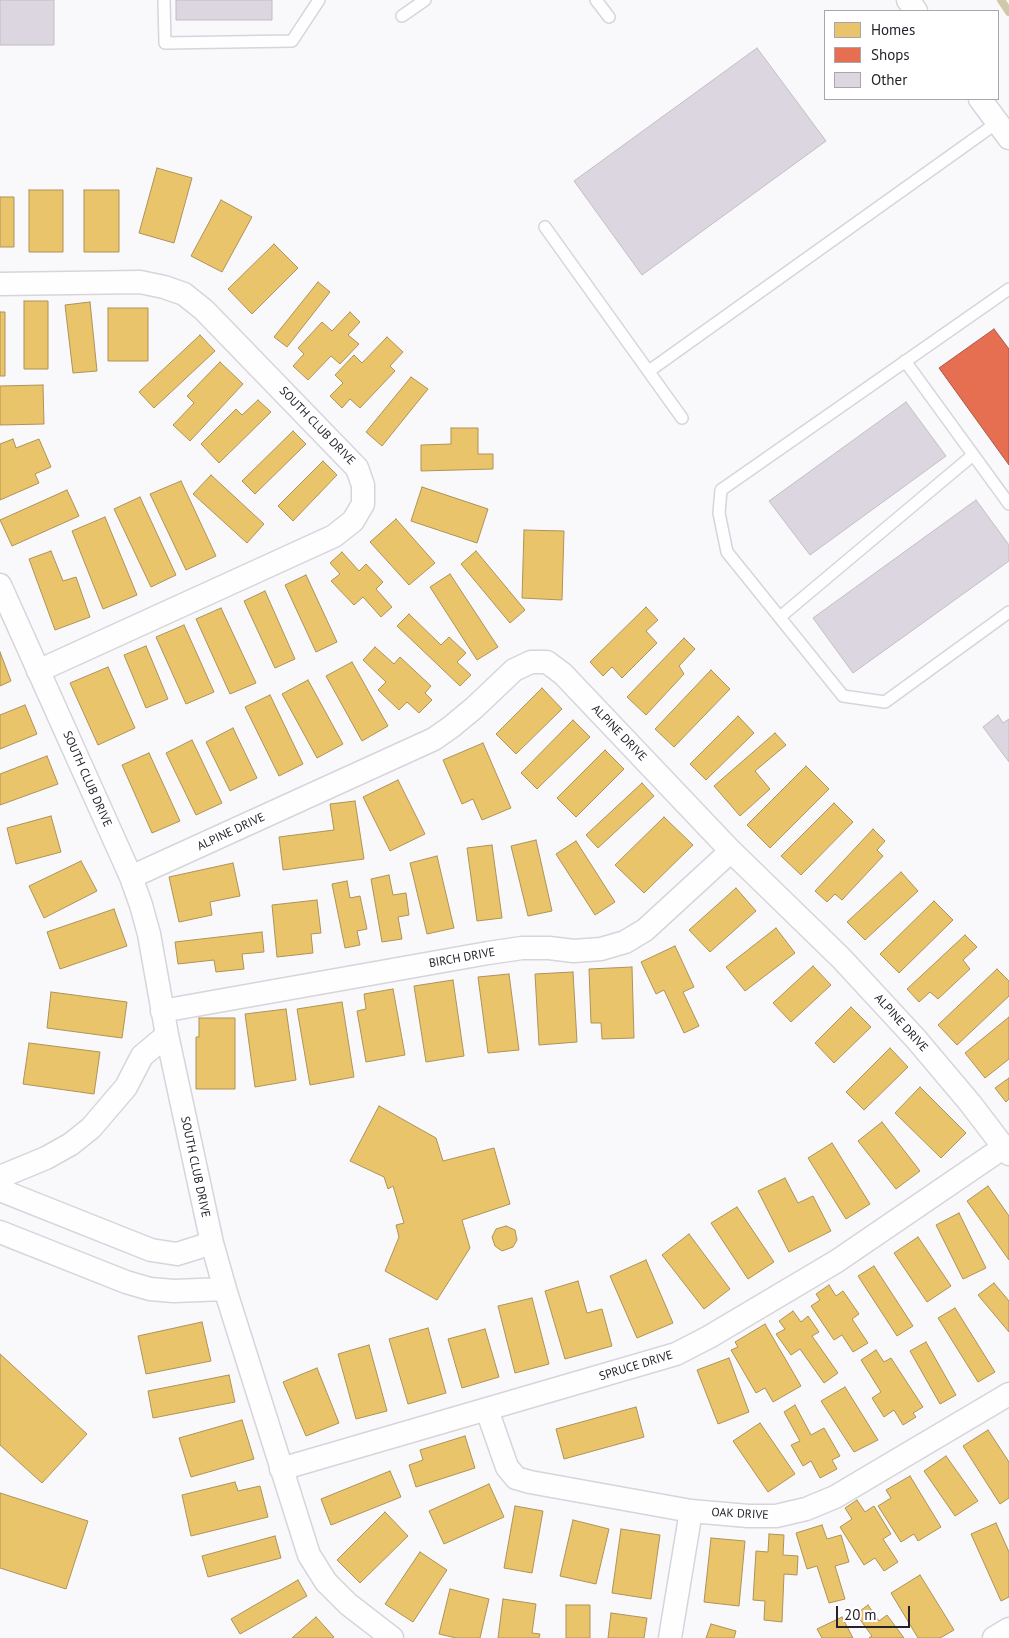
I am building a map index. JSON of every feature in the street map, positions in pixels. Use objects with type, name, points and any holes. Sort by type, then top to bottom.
[{"type":"street","points":[[981,100],[1003,130]]},
{"type":"street","name":"SOUTH CLUB DRIVE","points":[[0,284],[140,282],[184,294],[204,310],[357,468],[362,485],[363,504],[353,521],[334,536],[38,671]]},
{"type":"street","name":"SOUTH CLUB DRIVE","points":[[0,586],[130,877],[149,934],[166,1035],[212,1243],[309,1555],[326,1582],[348,1604],[392,1638]]},
{"type":"street","name":"ALPINE DRIVE","points":[[130,877],[434,738],[474,708],[514,670],[531,662],[547,662],[563,674],[731,851],[860,978],[916,1039],[964,1096],[1006,1151]]},
{"type":"street","name":"BIRCH DRIVE","points":[[162,1010],[522,948],[549,948],[574,951],[601,948],[625,942],[645,930],[731,851]]},
{"type":"street","points":[[0,1177],[46,1158],[71,1144],[91,1128],[126,1087],[142,1056],[166,1035]]},
{"type":"street","name":"SPRUCE DRIVE","points":[[281,1469],[676,1354],[709,1337],[837,1261],[1006,1151]]},
{"type":"street","points":[[0,1190],[151,1250],[177,1254],[212,1243]]},
{"type":"street","points":[[0,1232],[126,1282],[150,1289],[174,1291],[225,1289]]},
{"type":"street","name":"OAK DRIVE","points":[[487,1410],[507,1468],[516,1478],[691,1511],[748,1516],[776,1516],[806,1509],[835,1497],[1009,1394]]},
{"type":"street","points":[[670,1638],[691,1511]]},
{"type":"street","points":[[994,1638],[1009,1629]]},
{"type":"lane","points":[[164,0],[165,43],[292,41],[319,0]]},
{"type":"lane","points":[[402,16],[425,0]]},
{"type":"lane","points":[[596,0],[609,18]]},
{"type":"lane","points":[[648,371],[1003,130]]},
{"type":"lane","points":[[545,227],[682,418]]},
{"type":"lane","points":[[1009,290],[720,490],[719,513],[727,552],[843,696],[885,702],[1009,612]]},
{"type":"lane","points":[[905,361],[1009,504]]},
{"type":"lane","points":[[780,617],[973,455]]},
{"type":"building: Homes","points":[[157,168],[192,178],[174,243],[139,233]]},
{"type":"building: Homes","points":[[29,190],[63,190],[63,252],[29,252]]},
{"type":"building: Homes","points":[[84,190],[119,190],[119,252],[84,252]]},
{"type":"building: Homes","points":[[0,197],[14,197],[14,247],[0,247]]},
{"type":"building: Homes","points":[[221,200],[252,217],[222,272],[191,256]]},
{"type":"building: Homes","points":[[274,244],[298,268],[252,314],[228,289]]},
{"type":"building: Homes","points":[[318,282],[330,292],[287,347],[274,337]]},
{"type":"building: Homes","points":[[24,301],[48,301],[48,369],[24,369]]},
{"type":"building: Homes","points":[[90,302],[97,371],[73,373],[65,305]]},
{"type":"building: Homes","points":[[108,308],[148,308],[148,361],[108,361]]},
{"type":"building: Homes","points":[[0,312],[5,312],[5,376],[0,376]]},
{"type":"building: Homes","points":[[350,312],[360,322],[348,335],[359,344],[340,364],[331,356],[308,380],[293,366],[304,354],[298,348],[322,322],[332,331]]},
{"type":"building: Homes","points":[[200,335],[215,351],[154,408],[139,392]]},
{"type":"building: Homes","points":[[387,337],[403,352],[390,366],[395,371],[360,408],[350,399],[342,408],[330,396],[343,383],[335,375],[354,355],[362,363]]},
{"type":"building: Homes","points":[[220,362],[243,384],[190,441],[173,425],[194,403],[187,396]]},
{"type":"building: Homes","points":[[411,377],[428,389],[382,446],[366,432]]},
{"type":"building: Homes","points":[[43,385],[44,424],[0,425],[0,386]]},
{"type":"building: Homes","points":[[258,400],[271,412],[219,463],[201,444],[236,409],[242,415]]},
{"type":"building: Homes","points":[[451,428],[478,428],[478,454],[493,454],[493,469],[421,471],[421,445],[451,444]]},
{"type":"building: Homes","points":[[293,431],[306,444],[255,494],[242,481]]},
{"type":"building: Homes","points":[[13,439],[16,448],[39,439],[51,467],[35,474],[39,483],[0,500],[0,444]]},
{"type":"building: Homes","points":[[323,461],[337,475],[293,521],[278,506]]},
{"type":"building: Homes","points":[[211,475],[264,524],[247,543],[193,494]]},
{"type":"building: Homes","points":[[181,481],[216,556],[186,570],[150,494]]},
{"type":"building: Homes","points":[[422,487],[488,509],[477,543],[411,521]]},
{"type":"building: Homes","points":[[67,490],[79,516],[12,546],[0,520]]},
{"type":"building: Homes","points":[[140,497],[176,575],[151,587],[114,509]]},
{"type":"building: Homes","points":[[105,517],[137,595],[103,609],[72,531]]},
{"type":"building: Homes","points":[[396,519],[435,563],[409,585],[370,542]]},
{"type":"building: Homes","points":[[524,530],[564,531],[562,600],[522,598]]},
{"type":"building: Homes","points":[[51,551],[63,581],[76,577],[90,617],[55,630],[29,559]]},
{"type":"building: Homes","points":[[476,551],[525,610],[510,623],[461,564]]},
{"type":"building: Homes","points":[[342,552],[359,571],[366,564],[383,582],[376,589],[392,607],[381,617],[363,597],[354,605],[331,581],[340,574],[330,563]]},
{"type":"building: Homes","points":[[450,574],[498,647],[477,660],[430,587]]},
{"type":"building: Homes","points":[[306,575],[337,642],[316,652],[285,585]]},
{"type":"building: Homes","points":[[265,591],[295,659],[275,668],[244,601]]},
{"type":"building: Homes","points":[[646,607],[658,620],[646,631],[657,643],[622,678],[612,667],[603,676],[590,662]]},
{"type":"building: Homes","points":[[221,608],[256,683],[230,694],[196,619]]},
{"type":"building: Homes","points":[[409,614],[441,645],[449,637],[466,653],[457,662],[471,675],[460,686],[397,626]]},
{"type":"building: Homes","points":[[184,625],[214,692],[186,704],[156,637]]},
{"type":"building: Homes","points":[[684,638],[695,649],[679,666],[684,674],[646,715],[627,697]]},
{"type":"building: Homes","points":[[146,646],[168,699],[146,708],[124,655]]},
{"type":"building: Homes","points":[[375,647],[394,664],[400,657],[431,686],[425,693],[432,700],[419,713],[407,702],[399,710],[378,690],[386,682],[363,660]]},
{"type":"building: Homes","points":[[0,652],[11,681],[0,686]]},
{"type":"building: Homes","points":[[352,662],[388,726],[362,741],[326,676]]},
{"type":"building: Homes","points":[[108,667],[135,728],[98,745],[70,683]]},
{"type":"building: Homes","points":[[711,670],[730,689],[674,747],[655,729]]},
{"type":"building: Homes","points":[[308,680],[343,744],[317,758],[282,694]]},
{"type":"building: Homes","points":[[542,688],[562,709],[516,754],[496,734]]},
{"type":"building: Homes","points":[[270,695],[303,764],[279,776],[245,707]]},
{"type":"building: Homes","points":[[25,705],[37,734],[0,749],[0,715]]},
{"type":"building: Homes","points":[[738,716],[754,733],[706,780],[690,764]]},
{"type":"building: Homes","points":[[573,720],[590,737],[537,789],[521,773]]},
{"type":"building: Homes","points":[[233,728],[257,778],[230,791],[206,742]]},
{"type":"building: Homes","points":[[775,733],[786,745],[755,771],[770,789],[740,816],[714,786]]},
{"type":"building: Homes","points":[[192,740],[222,803],[196,815],[166,753]]},
{"type":"building: Homes","points":[[483,743],[511,808],[482,820],[473,799],[462,804],[443,760]]},
{"type":"building: Homes","points":[[605,750],[624,769],[576,817],[557,798]]},
{"type":"building: Homes","points":[[149,753],[180,821],[152,833],[122,765]]},
{"type":"building: Homes","points":[[47,756],[58,784],[0,805],[0,774]]},
{"type":"building: Homes","points":[[806,766],[829,789],[770,848],[747,825]]},
{"type":"building: Homes","points":[[398,780],[425,834],[390,851],[363,797]]},
{"type":"building: Homes","points":[[642,783],[654,796],[598,848],[586,835]]},
{"type":"building: Homes","points":[[355,801],[364,859],[283,870],[279,837],[334,830],[330,804]]},
{"type":"building: Homes","points":[[834,803],[853,822],[801,875],[781,856]]},
{"type":"building: Homes","points":[[51,816],[61,852],[16,864],[7,828]]},
{"type":"building: Homes","points":[[664,817],[693,845],[644,893],[615,865]]},
{"type":"building: Homes","points":[[873,829],[885,841],[877,850],[883,856],[842,900],[835,894],[827,902],[815,891]]},
{"type":"building: Homes","points":[[536,840],[552,911],[528,916],[511,846]]},
{"type":"building: Homes","points":[[576,841],[615,902],[595,915],[556,854]]},
{"type":"building: Homes","points":[[492,845],[502,918],[477,921],[467,848]]},
{"type":"building: Homes","points":[[437,856],[454,928],[427,934],[410,863]]},
{"type":"building: Homes","points":[[81,861],[97,891],[44,918],[29,886]]},
{"type":"building: Homes","points":[[233,863],[240,896],[210,902],[212,915],[179,922],[169,877]]},
{"type":"building: Homes","points":[[901,872],[918,891],[865,940],[847,922]]},
{"type":"building: Homes","points":[[389,875],[393,895],[406,893],[409,915],[398,917],[402,939],[382,942],[371,879]]},
{"type":"building: Homes","points":[[347,881],[350,898],[360,896],[367,929],[357,931],[360,945],[345,948],[332,884]]},
{"type":"building: Homes","points":[[736,888],[756,911],[710,952],[689,930]]},
{"type":"building: Homes","points":[[317,900],[321,933],[311,934],[313,953],[277,957],[272,905]]},
{"type":"building: Homes","points":[[934,901],[953,920],[899,973],[880,954]]},
{"type":"building: Homes","points":[[114,909],[127,946],[60,969],[47,932]]},
{"type":"building: Homes","points":[[776,928],[795,953],[745,991],[726,967]]},
{"type":"building: Homes","points":[[262,932],[264,952],[242,954],[244,969],[216,972],[214,960],[178,964],[175,942]]},
{"type":"building: Homes","points":[[965,935],[977,947],[963,960],[970,969],[938,999],[930,992],[919,1002],[907,989]]},
{"type":"building: Homes","points":[[675,946],[694,987],[683,992],[699,1026],[684,1033],[664,990],[656,994],[641,962]]},
{"type":"building: Homes","points":[[813,966],[831,985],[791,1022],[773,1003]]},
{"type":"building: Homes","points":[[632,967],[634,1038],[602,1039],[601,1023],[591,1023],[589,969]]},
{"type":"building: Homes","points":[[997,969],[1009,981],[1009,996],[957,1045],[938,1025]]},
{"type":"building: Homes","points":[[573,972],[577,1042],[539,1045],[535,974]]},
{"type":"building: Homes","points":[[509,974],[519,1050],[488,1053],[478,977]]},
{"type":"building: Homes","points":[[453,980],[464,1056],[426,1062],[414,986]]},
{"type":"building: Homes","points":[[393,989],[405,1055],[366,1062],[357,1011],[366,1009],[364,994]]},
{"type":"building: Homes","points":[[51,992],[127,1002],[122,1038],[47,1028]]},
{"type":"building: Homes","points":[[342,1002],[354,1077],[310,1085],[297,1009]]},
{"type":"building: Homes","points":[[851,1007],[871,1027],[834,1063],[815,1043]]},
{"type":"building: Homes","points":[[286,1009],[296,1080],[255,1087],[245,1014]]},
{"type":"building: Homes","points":[[1009,1017],[1009,1059],[985,1078],[965,1053]]},
{"type":"building: Homes","points":[[199,1018],[235,1018],[235,1089],[196,1089],[196,1037],[199,1037]]},
{"type":"building: Homes","points":[[29,1043],[100,1052],[94,1094],[23,1084]]},
{"type":"building: Homes","points":[[890,1048],[908,1067],[864,1110],[846,1092]]},
{"type":"building: Homes","points":[[1009,1078],[1009,1099],[1006,1102],[995,1088]]},
{"type":"building: Homes","points":[[920,1087],[966,1133],[941,1158],[895,1113]]},
{"type":"building: Homes","points":[[379,1106],[436,1138],[443,1161],[494,1148],[510,1204],[462,1220],[470,1248],[437,1300],[385,1271],[399,1237],[396,1225],[404,1223],[393,1186],[388,1189],[384,1177],[350,1161]]},
{"type":"building: Homes","points":[[882,1122],[920,1171],[896,1189],[858,1141]]},
{"type":"building: Homes","points":[[832,1143],[870,1204],[846,1219],[808,1158]]},
{"type":"building: Homes","points":[[785,1178],[798,1203],[813,1196],[831,1231],[789,1252],[758,1191]]},
{"type":"building: Homes","points":[[988,1186],[1009,1216],[1009,1260],[967,1201]]},
{"type":"building: Homes","points":[[737,1207],[774,1262],[748,1279],[711,1223]]},
{"type":"building: Homes","points":[[959,1213],[986,1268],[963,1279],[936,1225]]},
{"type":"building: Homes","points":[[506,1226],[515,1230],[517,1240],[513,1247],[502,1251],[495,1246],[492,1237],[496,1229]]},
{"type":"building: Homes","points":[[689,1234],[730,1289],[704,1309],[662,1255]]},
{"type":"building: Homes","points":[[918,1237],[951,1286],[927,1302],[894,1253]]},
{"type":"building: Homes","points":[[646,1260],[673,1323],[637,1338],[610,1276]]},
{"type":"building: Homes","points":[[874,1266],[913,1326],[897,1336],[858,1276]]},
{"type":"building: Homes","points":[[578,1281],[587,1313],[602,1309],[612,1346],[565,1359],[545,1291]]},
{"type":"building: Homes","points":[[994,1283],[1009,1301],[1009,1332],[978,1295]]},
{"type":"building: Homes","points":[[829,1285],[836,1296],[843,1291],[859,1314],[852,1319],[868,1343],[853,1352],[842,1335],[834,1340],[811,1306],[820,1300],[816,1294]]},
{"type":"building: Homes","points":[[532,1298],[549,1364],[515,1373],[498,1306]]},
{"type":"building: Homes","points":[[955,1308],[995,1372],[978,1382],[938,1318]]},
{"type":"building: Homes","points":[[793,1311],[801,1322],[808,1316],[819,1332],[812,1336],[838,1373],[824,1383],[800,1349],[791,1355],[776,1334],[785,1329],[779,1321]]},
{"type":"building: Homes","points":[[202,1322],[211,1361],[146,1374],[138,1336]]},
{"type":"building: Homes","points":[[765,1324],[801,1386],[773,1402],[765,1388],[756,1393],[731,1350],[738,1347],[735,1342]]},
{"type":"building: Homes","points":[[428,1328],[446,1393],[408,1404],[389,1339]]},
{"type":"building: Homes","points":[[485,1329],[499,1377],[462,1388],[448,1339]]},
{"type":"building: Homes","points":[[926,1342],[956,1395],[940,1404],[910,1351]]},
{"type":"building: Homes","points":[[369,1345],[387,1411],[356,1419],[338,1354]]},
{"type":"building: Homes","points":[[876,1350],[884,1362],[891,1358],[923,1407],[913,1413],[916,1417],[903,1425],[894,1410],[884,1417],[872,1398],[881,1392],[861,1360]]},
{"type":"building: Homes","points":[[0,1354],[87,1434],[42,1483],[0,1445]]},
{"type":"building: Homes","points":[[729,1358],[749,1412],[718,1424],[697,1370]]},
{"type":"building: Homes","points":[[317,1368],[339,1423],[306,1436],[283,1382]]},
{"type":"building: Homes","points":[[229,1375],[235,1402],[153,1418],[148,1391]]},
{"type":"building: Homes","points":[[845,1387],[878,1440],[854,1452],[821,1401]]},
{"type":"building: Homes","points":[[795,1405],[811,1435],[824,1428],[840,1456],[832,1460],[837,1469],[820,1478],[811,1461],[803,1466],[791,1445],[800,1441],[784,1412]]},
{"type":"building: Homes","points":[[636,1407],[644,1437],[564,1459],[556,1429]]},
{"type":"building: Homes","points":[[242,1420],[254,1459],[191,1477],[179,1438]]},
{"type":"building: Homes","points":[[760,1423],[795,1474],[768,1492],[733,1441]]},
{"type":"building: Homes","points":[[988,1430],[1009,1462],[1009,1498],[1000,1504],[963,1446]]},
{"type":"building: Homes","points":[[465,1436],[475,1468],[416,1487],[409,1465],[423,1460],[420,1450]]},
{"type":"building: Homes","points":[[946,1456],[978,1501],[955,1516],[924,1471]]},
{"type":"building: Homes","points":[[390,1471],[401,1497],[331,1525],[321,1499]]},
{"type":"building: Homes","points":[[910,1476],[941,1527],[918,1541],[914,1534],[901,1542],[878,1506],[891,1498],[886,1490]]},
{"type":"building: Homes","points":[[235,1482],[238,1491],[260,1486],[268,1517],[191,1536],[182,1495]]},
{"type":"building: Homes","points":[[489,1484],[504,1517],[444,1544],[429,1511]]},
{"type":"building: Homes","points":[[0,1493],[88,1521],[66,1589],[0,1568]]},
{"type":"building: Homes","points":[[857,1500],[865,1512],[874,1506],[891,1534],[883,1539],[898,1562],[884,1571],[875,1558],[864,1565],[840,1527],[852,1519],[845,1508]]},
{"type":"building: Homes","points":[[515,1506],[543,1511],[532,1573],[504,1568]]},
{"type":"building: Homes","points":[[385,1512],[408,1536],[360,1583],[337,1560]]},
{"type":"building: Homes","points":[[573,1520],[609,1529],[596,1584],[560,1576]]},
{"type":"building: Homes","points":[[996,1523],[1009,1552],[1009,1597],[1001,1601],[971,1534]]},
{"type":"building: Homes","points":[[822,1525],[827,1539],[841,1535],[849,1562],[835,1566],[845,1599],[829,1603],[817,1566],[807,1569],[796,1533]]},
{"type":"building: Homes","points":[[621,1529],[660,1535],[651,1599],[612,1593]]},
{"type":"building: Homes","points":[[769,1534],[784,1535],[783,1555],[798,1556],[797,1575],[784,1574],[782,1622],[764,1620],[765,1601],[753,1600],[756,1551],[768,1552]]},
{"type":"building: Homes","points":[[275,1536],[281,1558],[208,1577],[202,1556]]},
{"type":"building: Homes","points":[[711,1538],[745,1541],[739,1606],[704,1602]]},
{"type":"building: Homes","points":[[420,1552],[447,1570],[413,1622],[385,1604]]},
{"type":"building: Homes","points":[[920,1575],[954,1630],[940,1638],[918,1638],[891,1593]]},
{"type":"building: Homes","points":[[298,1580],[307,1596],[240,1634],[231,1619]]},
{"type":"building: Homes","points":[[450,1589],[489,1599],[480,1638],[456,1638],[439,1634]]},
{"type":"building: Homes","points":[[503,1599],[536,1604],[532,1633],[540,1634],[539,1638],[498,1638]]},
{"type":"building: Homes","points":[[566,1605],[590,1605],[590,1638],[566,1638]]},
{"type":"building: Homes","points":[[868,1605],[879,1621],[887,1615],[904,1638],[869,1638],[872,1636],[856,1614]]},
{"type":"building: Homes","points":[[611,1613],[647,1618],[644,1638],[608,1638]]},
{"type":"building: Homes","points":[[316,1617],[334,1637],[292,1638]]},
{"type":"building: Homes","points":[[842,1617],[853,1638],[822,1638],[817,1629]]},
{"type":"building: Homes","points":[[711,1624],[736,1631],[734,1638],[706,1638]]},
{"type":"building: Shops","points":[[994,329],[1009,349],[1009,465],[939,368]]},
{"type":"building: Other","points":[[0,0],[54,0],[54,45],[0,45]]},
{"type":"building: Other","points":[[176,0],[272,0],[272,20],[176,20]]},
{"type":"building: Other","points":[[757,48],[826,141],[642,275],[574,181]]},
{"type":"building: Other","points":[[906,402],[946,456],[810,555],[769,501]]},
{"type":"building: Other","points":[[976,500],[1009,545],[1009,561],[853,673],[813,618]]},
{"type":"building: Other","points":[[998,715],[1003,723],[1009,719],[1009,762],[983,727]]},
{"type":"waterway","points":[[1001,0],[1009,12]]}]
